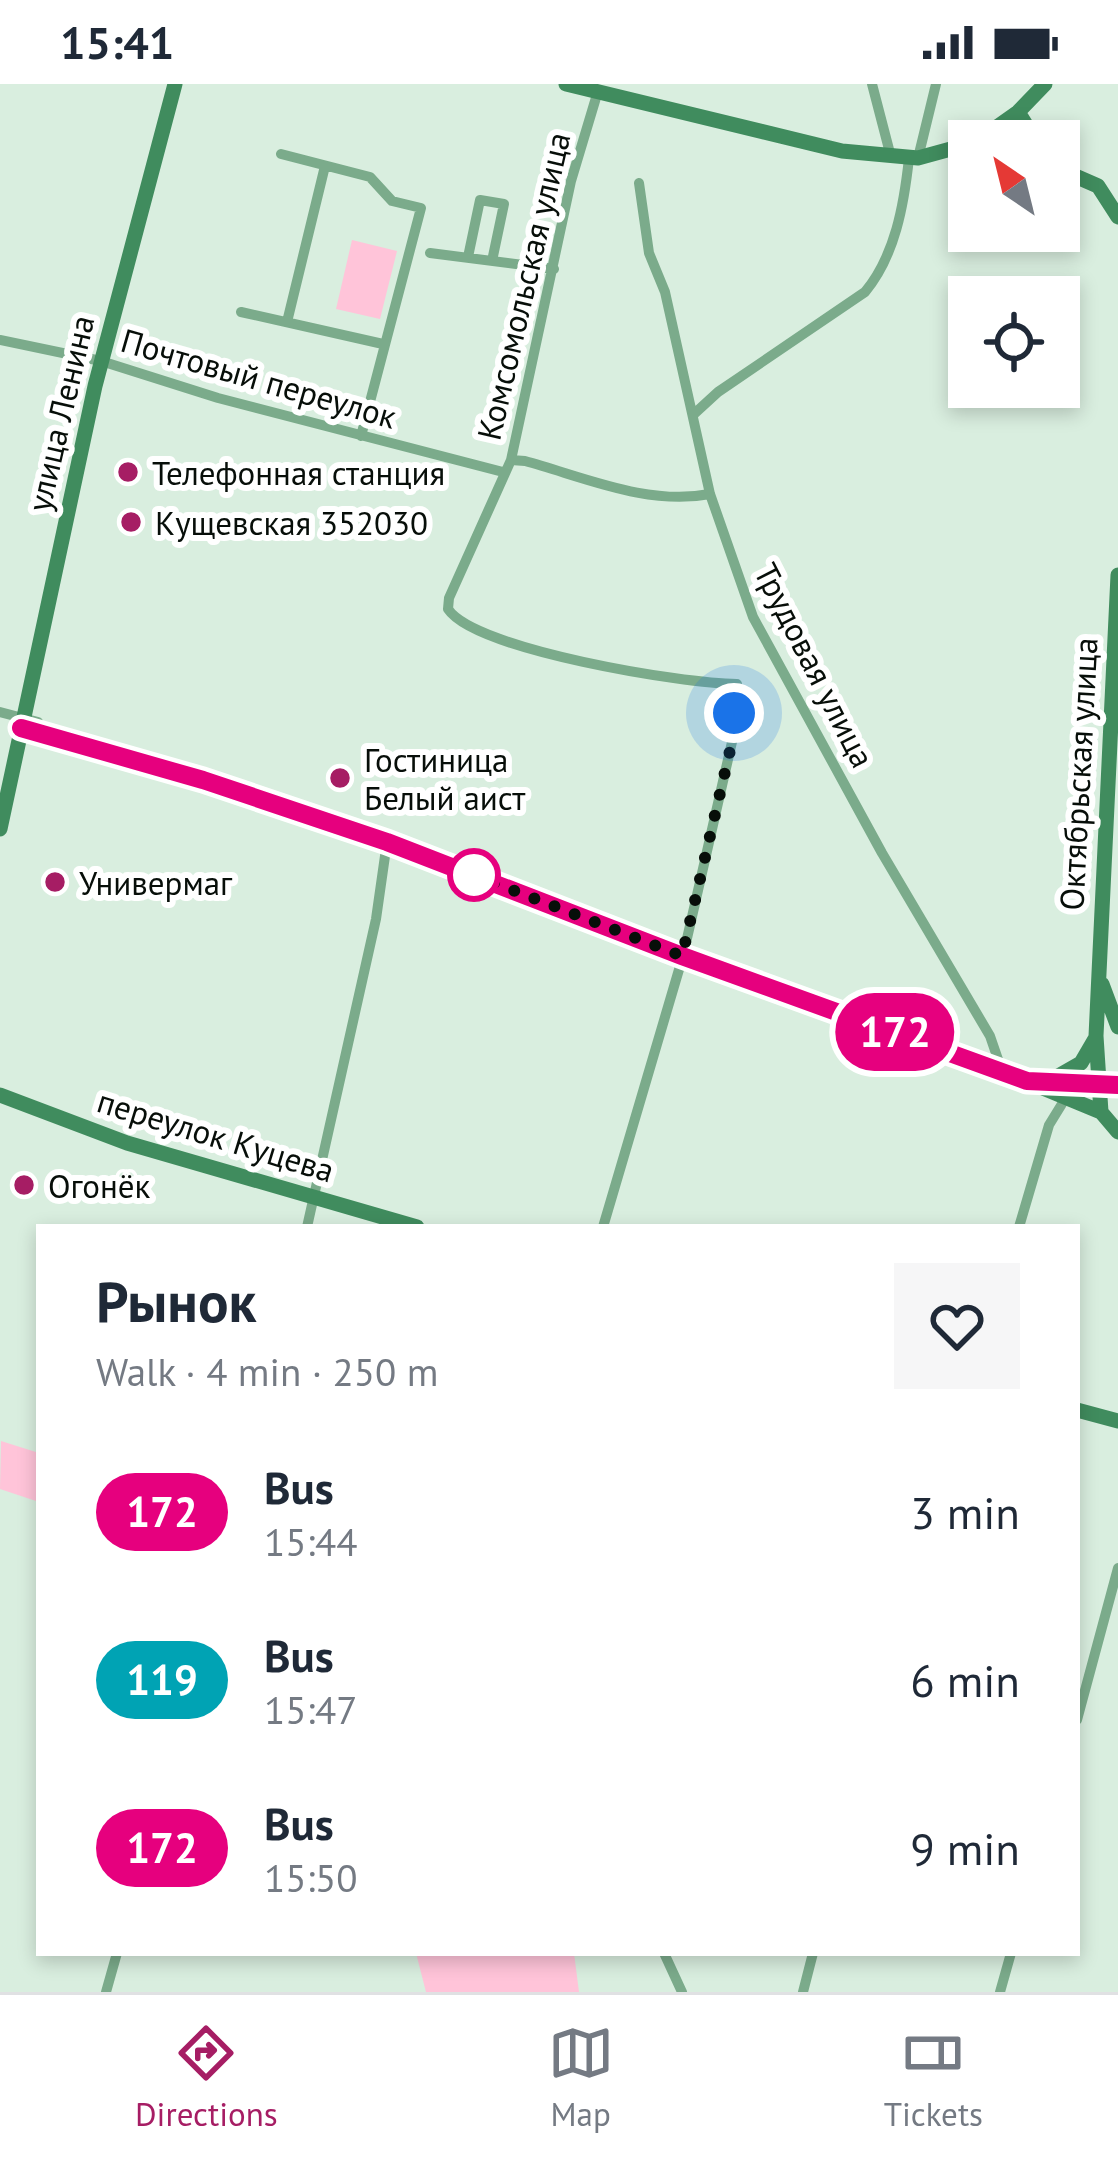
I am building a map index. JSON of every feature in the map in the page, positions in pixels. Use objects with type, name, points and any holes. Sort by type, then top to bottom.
[{"type":"street","name":"улица Ленина","points":[[0,829],[27,722],[101,361],[175,84]]},
{"type":"street","points":[[566,84],[598,92],[624,91],[842,151],[913,158],[948,149]]},
{"type":"street","points":[[872,84],[890,158]]},
{"type":"street","points":[[694,414],[718,392],[865,292],[881,273],[936,84]]},
{"type":"street","points":[[1006,120],[1045,84]]},
{"type":"street","name":"Комсомольская улица","points":[[598,92],[571,181],[512,460],[449,598],[452,616],[517,644],[632,672],[736,684],[732,742],[682,956]]},
{"type":"street","points":[[1018,112],[1023,120]]},
{"type":"street","points":[[281,154],[370,177],[392,201],[421,208],[361,436]]},
{"type":"street","points":[[287,322],[326,166]]},
{"type":"street","points":[[1080,179],[1118,188]]},
{"type":"street","name":"Трудовая улица","points":[[639,183],[650,253],[665,292],[710,494],[753,617],[882,853],[990,1036],[1002,1071]]},
{"type":"street","points":[[1098,186],[1118,217]]},
{"type":"street","points":[[468,257],[480,200],[504,204],[492,261]]},
{"type":"street","points":[[430,253],[554,269]]},
{"type":"street","points":[[242,312],[383,344]]},
{"type":"street","name":"Почтовый переулок","points":[[0,340],[101,361],[218,398],[503,472]]},
{"type":"street","points":[[512,460],[637,492],[710,494]]},
{"type":"street","name":"Октябрьская улица","points":[[1110,1106],[1096,1036],[1118,575]]},
{"type":"street","points":[[0,712],[387,842],[682,956],[1002,1071],[1065,1099],[1110,1106]]},
{"type":"street","points":[[308,1224],[376,920],[387,842]]},
{"type":"street","points":[[604,1224],[682,956]]},
{"type":"street","name":"Октябрьская улица","points":[[1098,975],[1118,1027]]},
{"type":"street","points":[[1051,1080],[1081,1063],[1096,1036]]},
{"type":"street","points":[[1027,1081],[1051,1080],[1110,1106]]},
{"type":"street","name":"переулок Куцева","points":[[0,1095],[127,1143],[406,1224]]},
{"type":"street","points":[[1019,1224],[1049,1125],[1065,1099]]},
{"type":"street","points":[[1080,1411],[1118,1421]]},
{"type":"street","points":[[1080,1711],[1113,1614],[1118,1568]]},
{"type":"street","points":[[106,1992],[117,1956]]},
{"type":"street","points":[[665,1956],[682,1992]]},
{"type":"street","points":[[802,1992],[812,1956]]},
{"type":"street","points":[[1000,1992],[1011,1956]]},
{"type":"shaded area","points":[[352,240],[397,251],[380,319],[336,309]]},
{"type":"shaded area","points":[[1,1441],[36,1452],[36,1501],[0,1489]]},
{"type":"shaded area","points":[[417,1956],[574,1956],[579,1992],[426,1992]]},
{"type":"bus line","name":"172","points":[[21,728],[203,780],[387,842],[1027,1081],[1118,1085]]},
{"type":"place","name":"Телефонная станция","points":[[128,472]]},
{"type":"place","name":"Кущевская 352030","points":[[131,522]]},
{"type":"place","name":"Гостиница Белый аист","points":[[340,778]]},
{"type":"place","name":"Универмаг","points":[[55,882]]},
{"type":"place","name":"Огонёк","points":[[24,1185]]},
{"type":"route","points":[[474,875],[682,956],[732,742],[734,713]]}]
